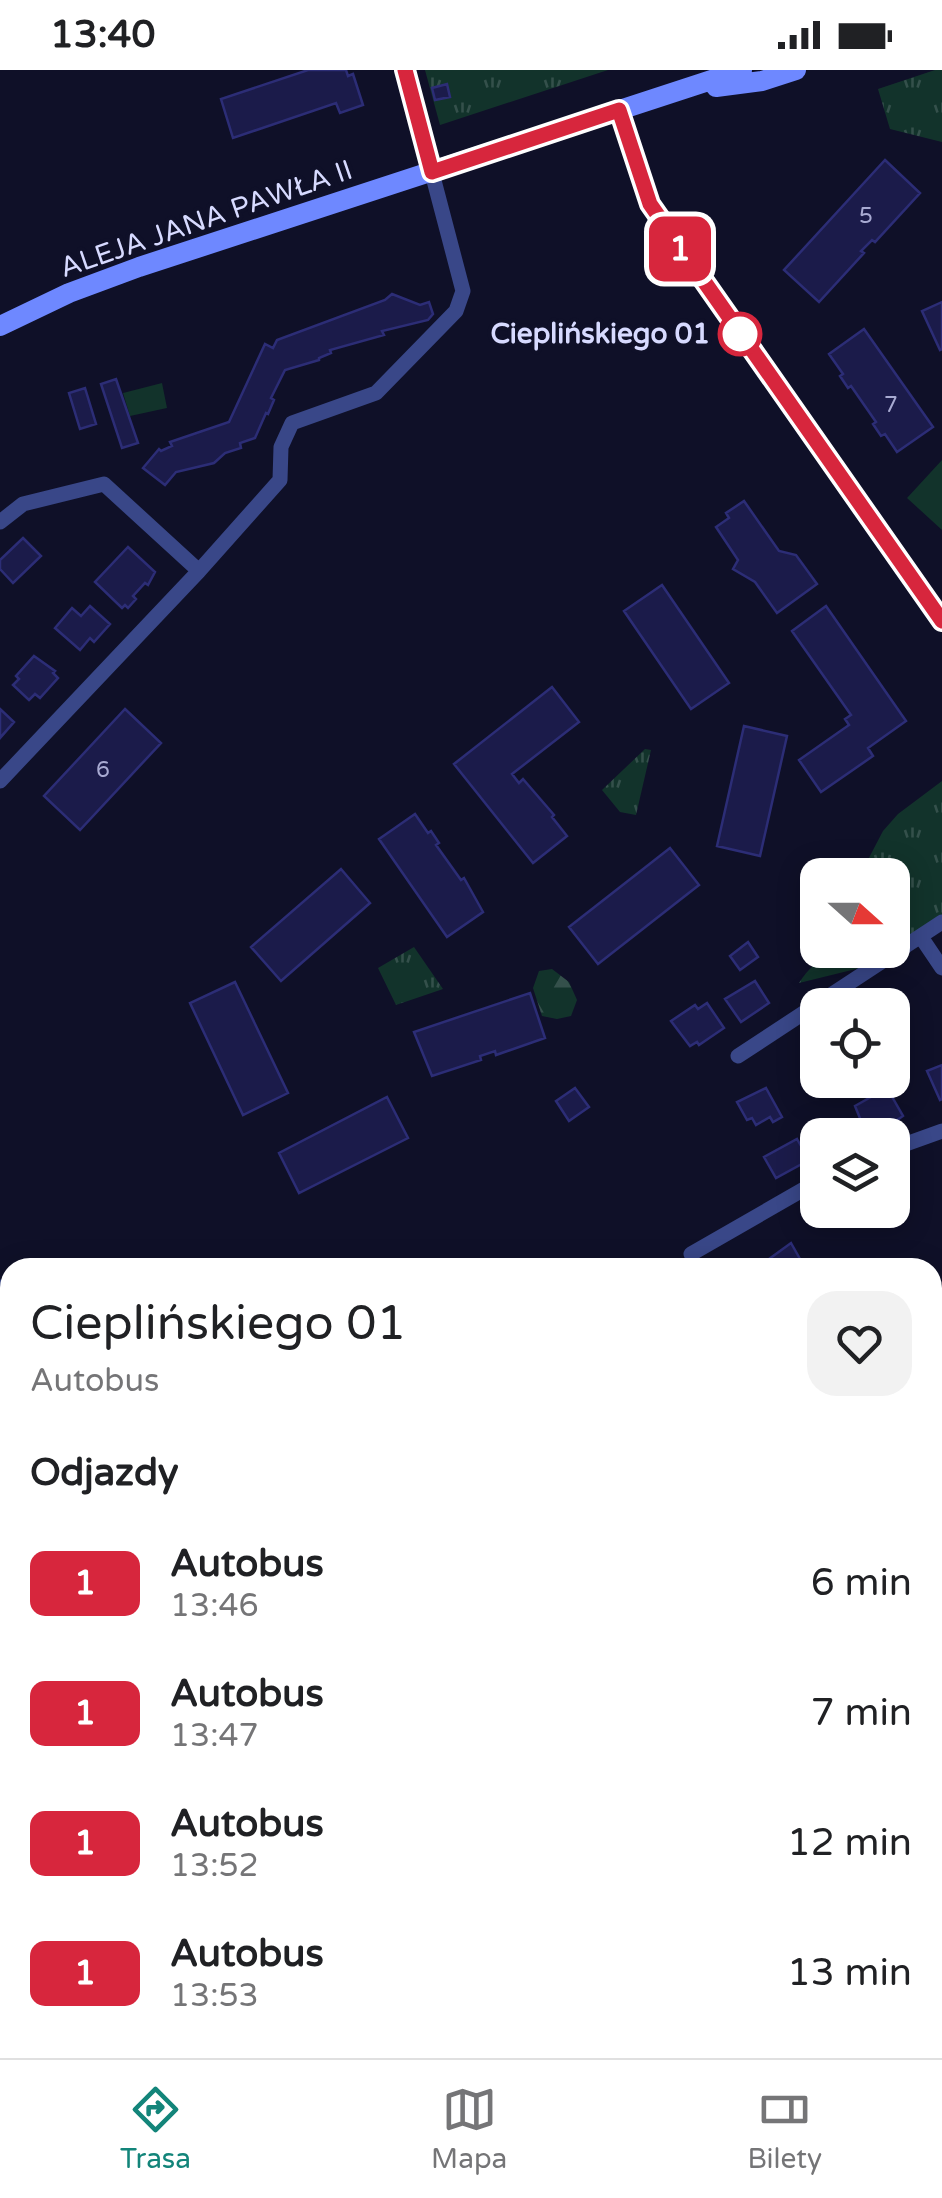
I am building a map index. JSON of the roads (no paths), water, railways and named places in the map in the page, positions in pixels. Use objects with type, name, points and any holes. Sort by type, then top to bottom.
[{"type":"street","points":[[0,781],[280,480],[281,447],[292,423],[376,393],[460,304],[464,291],[405,70]]},
{"type":"street","name":"ALEJA JANA PAWŁA II","points":[[0,326],[69,293],[140,267],[742,70]]},
{"type":"street","name":"ALEJA JANA PAWŁA II","points":[[680,91],[751,83],[796,70]]},
{"type":"street","points":[[619,110],[650,204],[942,621]]},
{"type":"street","points":[[0,522],[23,504],[104,484],[199,571]]},
{"type":"street","points":[[738,1056],[942,922]]},
{"type":"street","points":[[921,936],[942,968]]},
{"type":"street","points":[[910,1142],[942,1130]]},
{"type":"street","points":[[691,1254],[800,1191]]},
{"type":"place","name":"Cieplińskiego 01","points":[[740,334]]}]
